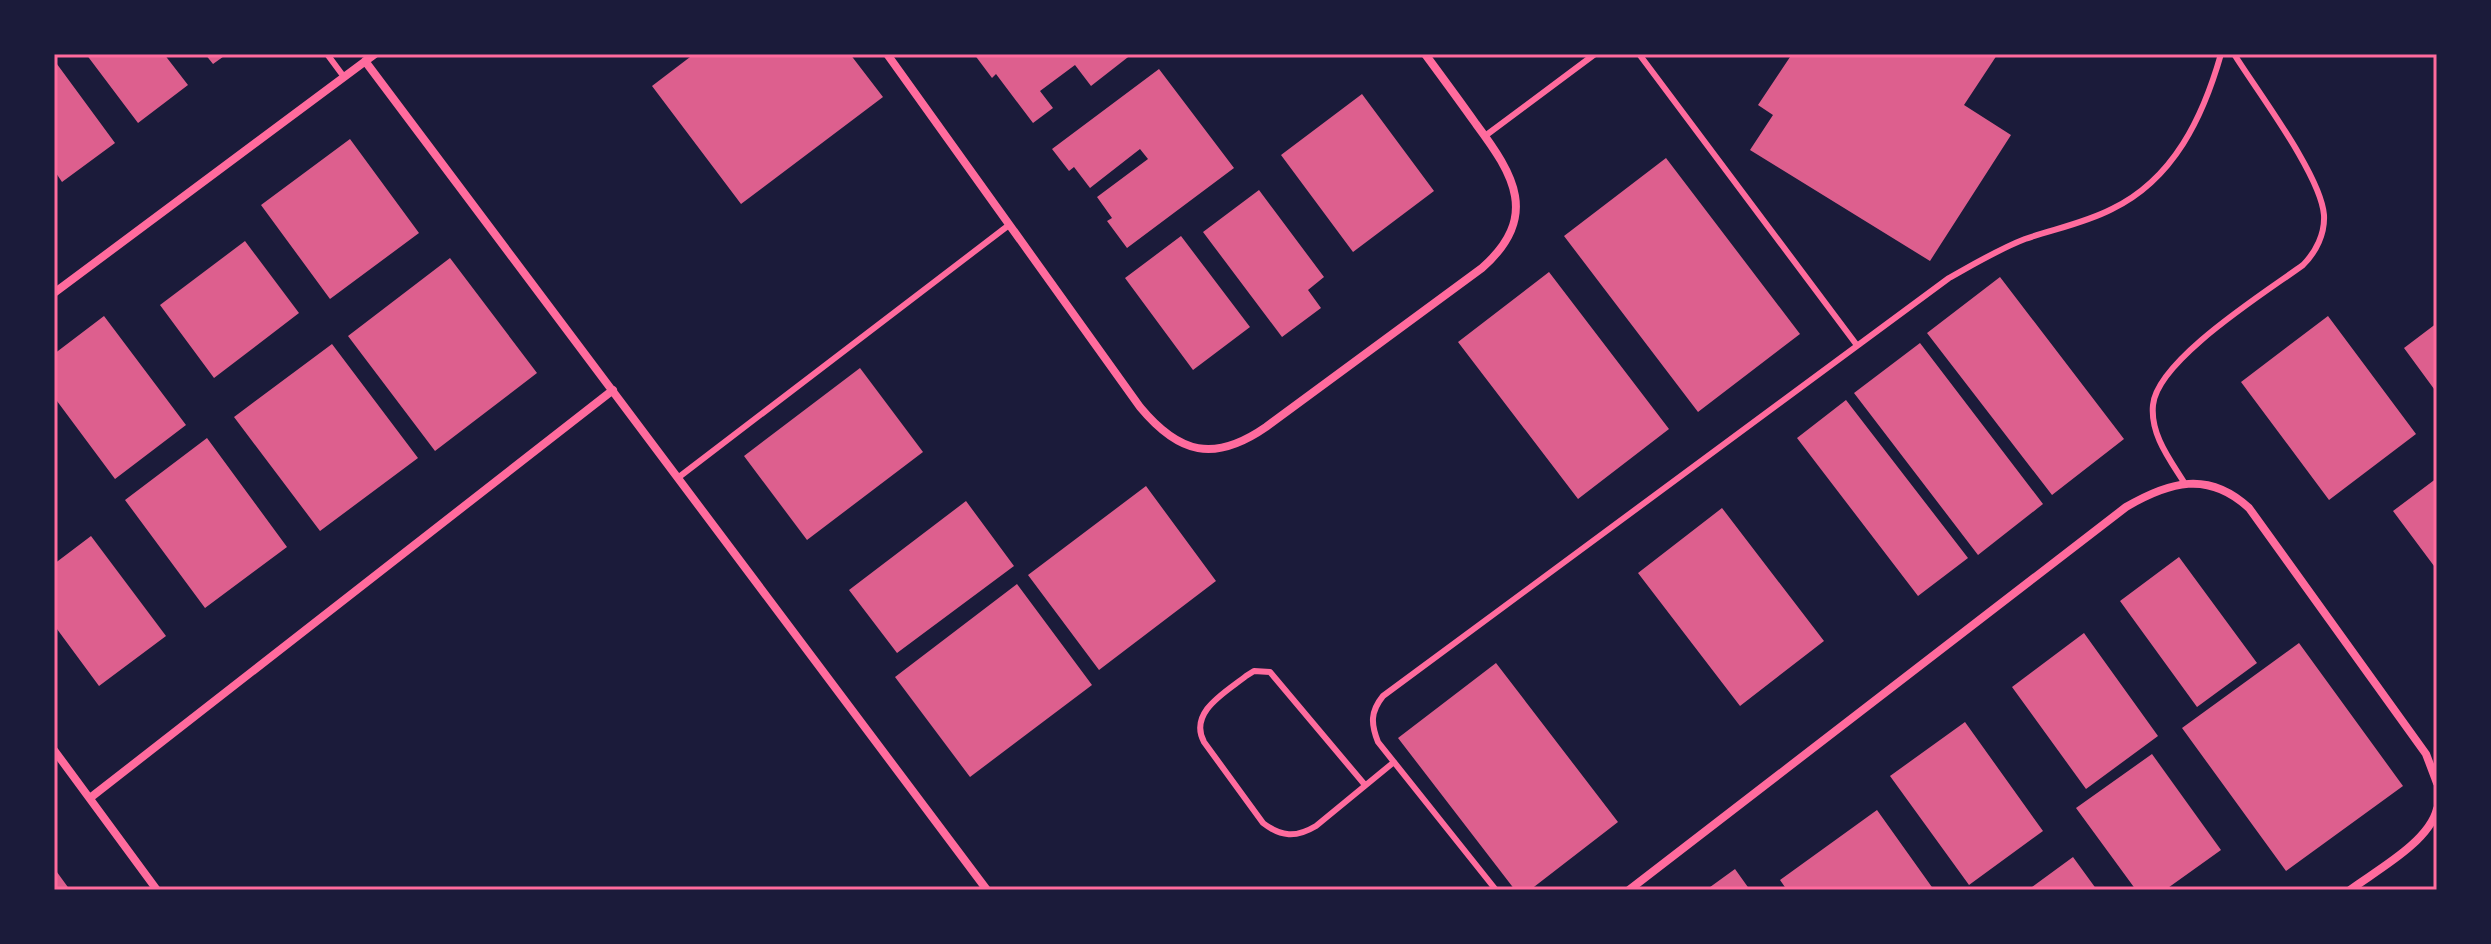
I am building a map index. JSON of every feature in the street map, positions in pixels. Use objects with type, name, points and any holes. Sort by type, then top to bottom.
[{"type":"street","points":[[54,293],[375,54]]},
{"type":"street","points":[[887,54],[1156,427],[1194,449],[1221,448],[1249,439],[1482,268],[1496,255],[1512,228],[1516,197],[1512,179],[1485,136],[1425,54]]},
{"type":"street","points":[[365,61],[987,890]]},
{"type":"street","points":[[90,798],[613,390]]},
{"type":"street","points":[[1629,890],[2126,507],[2171,485],[2222,488],[2236,495],[2249,508],[2426,754],[2437,783]]},
{"type":"street","points":[[54,750],[157,890]]},
{"type":"street","points":[[2350,890],[2414,843],[2435,818],[2437,809]]},
{"type":"lane","points":[[327,54],[344,77]]},
{"type":"lane","points":[[1485,136],[1595,54]]},
{"type":"lane","points":[[1639,54],[1856,344]]},
{"type":"lane","points":[[1496,890],[1378,742],[1373,728],[1373,711],[1390,689],[1949,278],[1985,257],[2027,239],[2115,208],[2152,182],[2195,127],[2221,54]]},
{"type":"lane","points":[[2185,484],[2163,448],[2154,425],[2152,403],[2162,382],[2169,370],[2196,344],[2303,265],[2316,248],[2323,227],[2322,204],[2311,175],[2234,54]]},
{"type":"lane","points":[[679,477],[1009,225]]},
{"type":"lane","points":[[1365,785],[1270,672],[1254,671],[1246,676],[1202,715],[1199,733],[1204,742],[1263,823],[1275,832],[1288,836],[1303,834],[1365,785],[1394,762]]},
{"type":"building","points":[[86,54],[164,54],[188,85],[138,123]]},
{"type":"building","points":[[205,54],[227,54],[213,64]]},
{"type":"building","points":[[694,54],[850,54],[883,97],[741,204],[652,86]]},
{"type":"building","points":[[974,54],[1132,54],[1091,86],[1075,65],[1040,91],[1053,108],[1033,123],[996,74],[992,78]]},
{"type":"building","points":[[1792,54],[1997,55],[1964,105],[2011,135],[1930,261],[1750,150],[1773,115],[1758,105]]},
{"type":"building","points":[[54,60],[115,143],[62,182],[54,170]]},
{"type":"building","points":[[1159,69],[1234,168],[1127,248],[1107,221],[1112,218],[1097,197],[1148,159],[1140,149],[1090,188],[1074,167],[1069,171],[1052,149]]},
{"type":"building","points":[[1362,94],[1434,191],[1353,252],[1281,155]]},
{"type":"building","points":[[350,139],[419,233],[330,299],[261,205]]},
{"type":"building","points":[[1666,158],[1800,334],[1698,412],[1564,236]]},
{"type":"building","points":[[1259,190],[1324,277],[1308,290],[1321,308],[1282,337],[1203,232]]},
{"type":"building","points":[[1181,236],[1250,327],[1193,370],[1125,278]]},
{"type":"building","points":[[245,241],[299,313],[214,378],[160,305]]},
{"type":"building","points":[[450,258],[537,373],[435,451],[348,336]]},
{"type":"building","points":[[1549,272],[1669,429],[1578,499],[1458,342]]},
{"type":"building","points":[[2000,277],[2124,439],[2052,495],[1927,333]]},
{"type":"building","points":[[104,316],[186,425],[115,479],[54,397],[54,354]]},
{"type":"building","points":[[2328,316],[2416,434],[2329,500],[2241,382]]},
{"type":"building","points":[[2437,323],[2437,393],[2404,348]]},
{"type":"building","points":[[1920,343],[2043,504],[1978,555],[1854,393]]},
{"type":"building","points":[[332,344],[418,458],[320,531],[234,417]]},
{"type":"building","points":[[860,368],[923,452],[807,540],[744,456]]},
{"type":"building","points":[[1846,400],[1968,558],[1918,596],[1797,438]]},
{"type":"building","points":[[207,438],[287,547],[205,608],[125,500]]},
{"type":"building","points":[[2437,478],[2437,570],[2393,511]]},
{"type":"building","points":[[1146,486],[1216,581],[1099,670],[1028,575]]},
{"type":"building","points":[[966,501],[1014,566],[897,653],[849,590]]},
{"type":"building","points":[[1722,508],[1824,641],[1740,706],[1638,573]]},
{"type":"building","points":[[91,536],[166,636],[99,686],[54,625],[54,564]]},
{"type":"building","points":[[2179,557],[2257,663],[2197,707],[2120,601]]},
{"type":"building","points":[[1017,584],[1092,685],[970,777],[895,677]]},
{"type":"building","points":[[2084,633],[2158,736],[2086,789],[2012,687]]},
{"type":"building","points":[[2299,643],[2403,786],[2286,871],[2182,728]]},
{"type":"building","points":[[1496,663],[1618,822],[1530,890],[1515,890],[1398,738]]},
{"type":"building","points":[[1965,722],[2043,831],[1969,885],[1890,776]]},
{"type":"building","points":[[2152,754],[2221,850],[2165,890],[2136,890],[2076,808]]},
{"type":"building","points":[[1877,810],[1934,890],[1787,890],[1780,880]]},
{"type":"building","points":[[2073,857],[2097,890],[2028,890]]},
{"type":"building","points":[[54,868],[70,890],[54,890]]},
{"type":"building","points":[[1735,869],[1750,890],[1706,890]]}]
